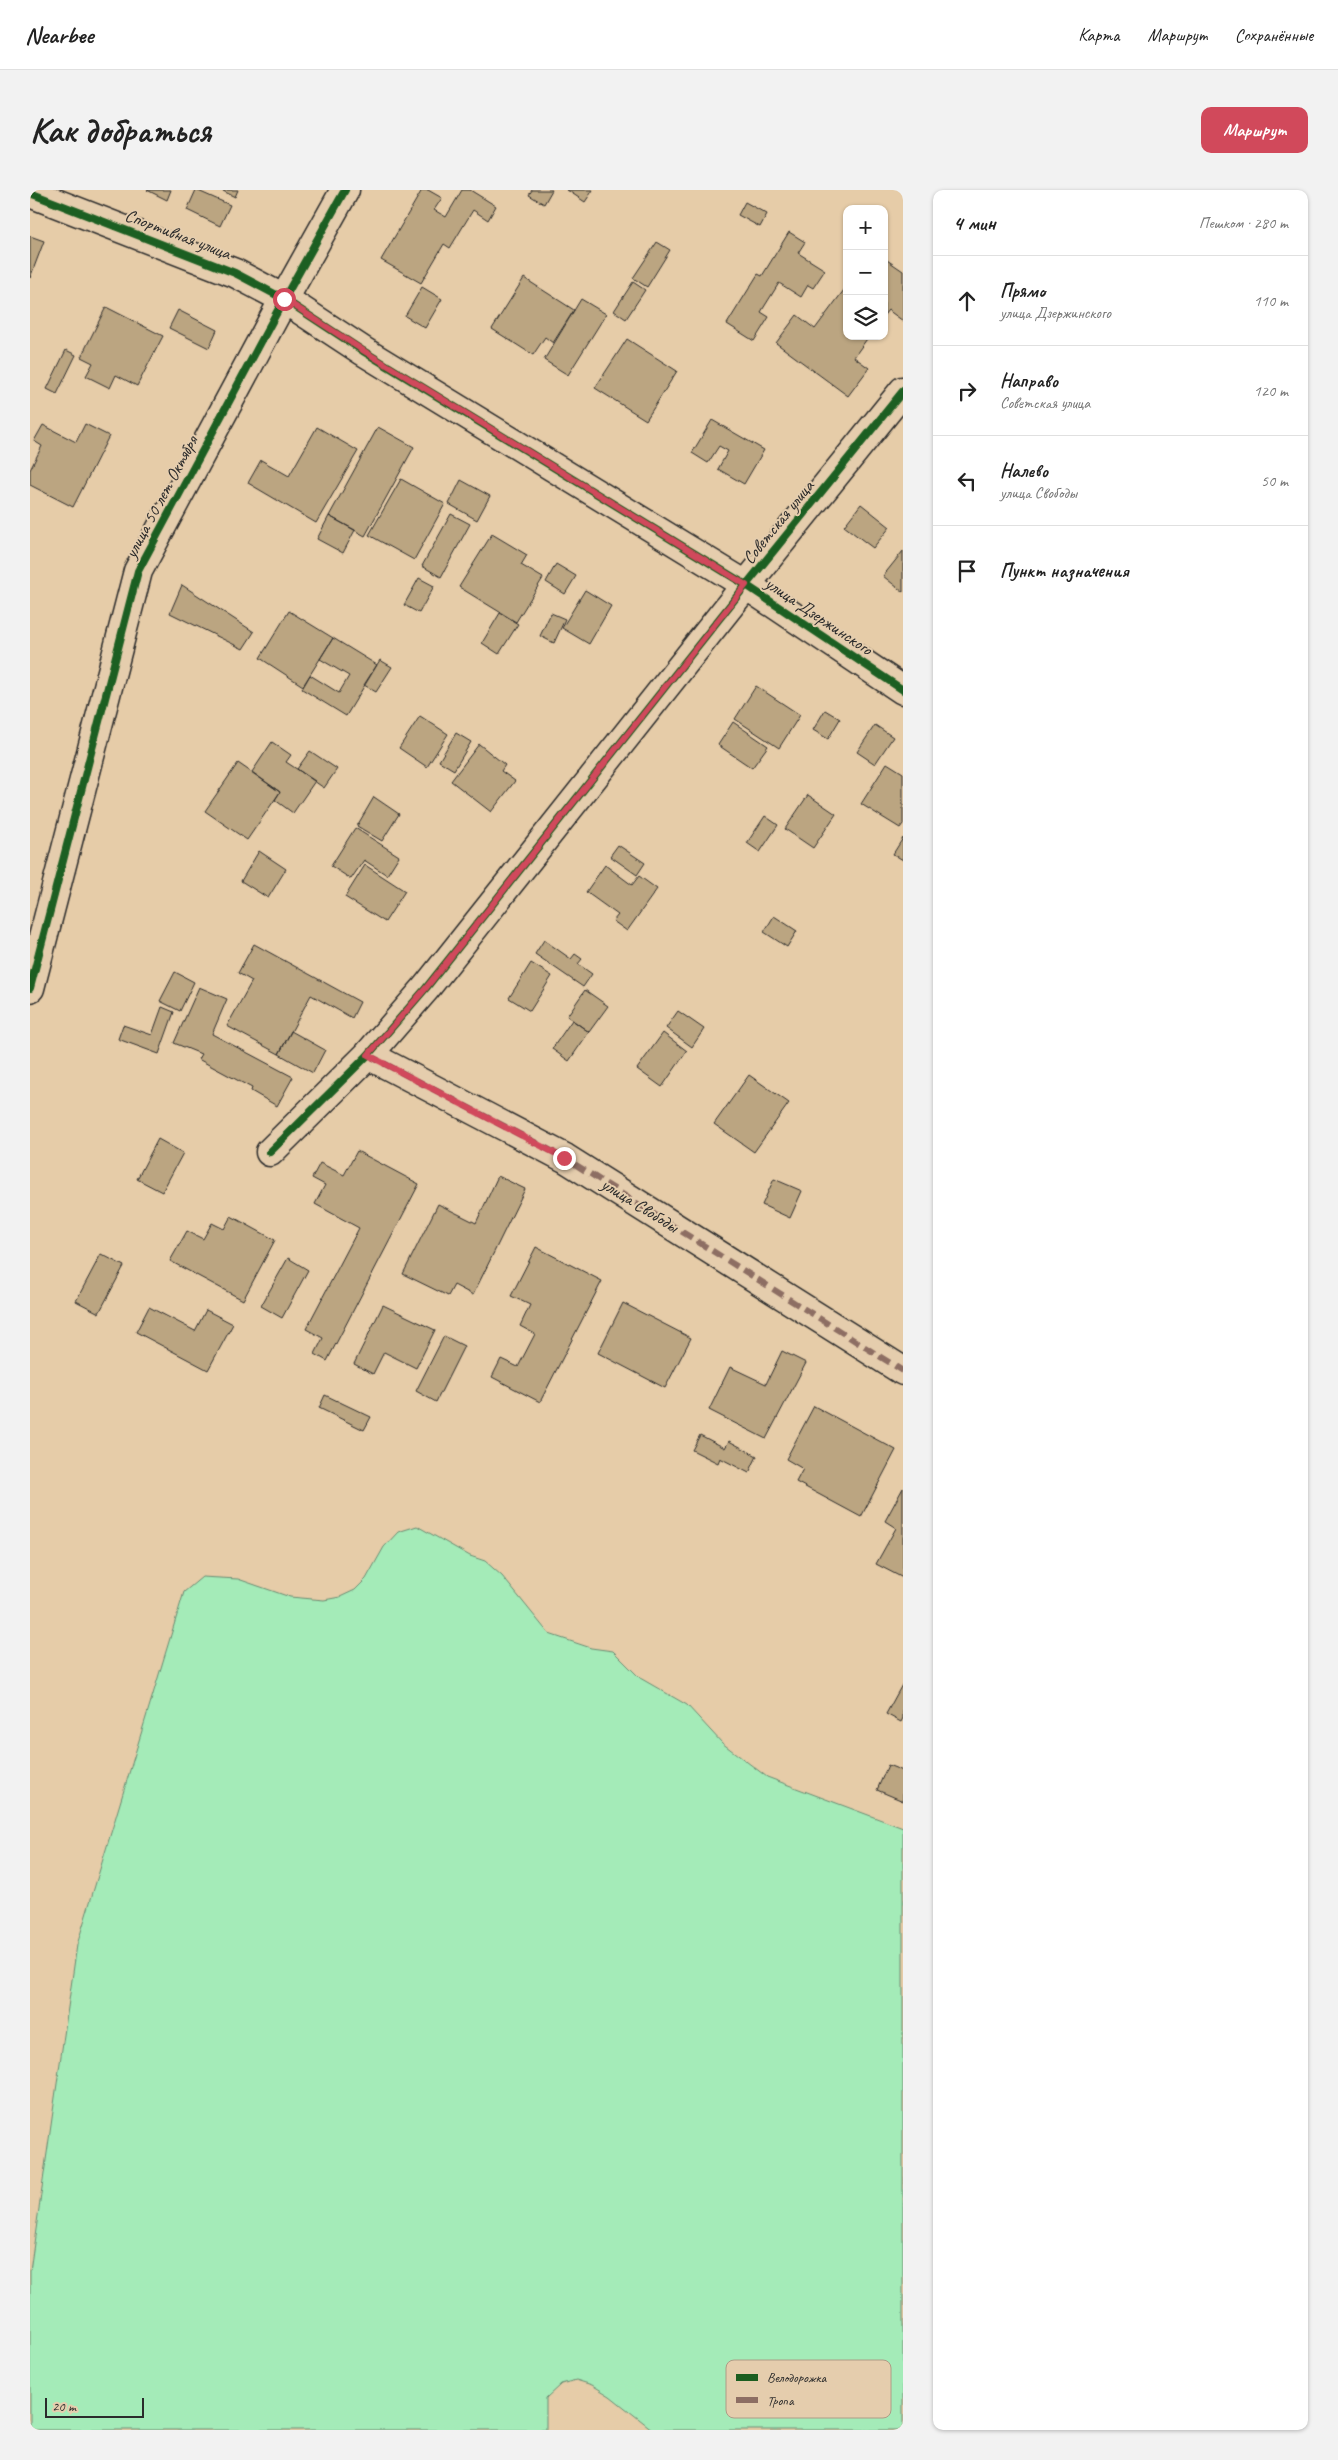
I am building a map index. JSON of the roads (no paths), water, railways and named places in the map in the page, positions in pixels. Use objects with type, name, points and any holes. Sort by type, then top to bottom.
[{"type":"street","name":"улица 50 лет Октября","points":[[30,988],[138,571],[284,299],[346,190]]},
{"type":"street","name":"Спортивная улица","points":[[30,193],[235,273],[284,299]]},
{"type":"street","name":"улица Дзержинского","points":[[284,299],[364,351],[746,585],[903,690]]},
{"type":"street","name":"Советская улица","points":[[270,1152],[368,1055],[426,988],[746,585],[903,391]]},
{"type":"street","name":"улица Свободы","points":[[368,1055],[564,1158],[903,1371]]}]
